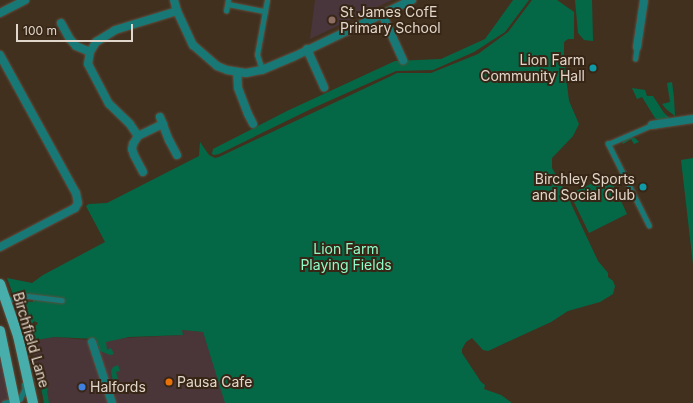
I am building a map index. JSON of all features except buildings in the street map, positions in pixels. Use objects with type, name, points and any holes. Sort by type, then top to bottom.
[{"type":"main road","name":"Birchfield Lane","points":[[0,284],[18,336],[33,403]]},
{"type":"main road","name":"Birchfield Lane","points":[[0,332],[15,402]]},
{"type":"street","points":[[0,13],[25,0]]},
{"type":"street","points":[[174,0],[177,11],[193,45],[217,66],[246,74],[262,70],[412,0]]},
{"type":"street","points":[[637,48],[644,0]]},
{"type":"street","points":[[138,136],[130,124],[109,104],[88,64],[90,52],[96,42],[115,30],[177,11]]},
{"type":"street","points":[[382,14],[403,60]]},
{"type":"street","points":[[61,23],[70,39],[76,46],[90,52]]},
{"type":"street","points":[[307,49],[324,87]]},
{"type":"street","points":[[0,54],[76,193],[78,203],[75,208],[0,247]]},
{"type":"street","points":[[237,72],[238,88],[253,124]]},
{"type":"street","points":[[652,125],[693,119]]},
{"type":"street","points":[[143,172],[133,154],[133,144],[138,136],[162,123],[177,155]]},
{"type":"street","points":[[92,342],[112,403]]},
{"type":"lane","points":[[262,70],[257,55],[267,0]]},
{"type":"lane","points":[[226,11],[228,2],[265,11]]},
{"type":"lane","points":[[635,59],[637,48]]},
{"type":"lane","points":[[649,226],[608,144],[652,125]]},
{"type":"lane","points":[[6,300],[28,296],[62,300]]},
{"type":"lane","points":[[4,403],[15,402],[20,399],[25,388],[18,356],[18,336]]},
{"type":"shaded area","name":"St James CofE Primary School","points":[[315,0],[392,0],[310,39]]},
{"type":"shaded area","points":[[182,330],[203,332],[226,403],[45,403],[30,341],[54,337],[87,340],[183,335]]},
{"type":"shaded area","points":[[0,340],[15,403],[0,403]]},
{"type":"green space","points":[[513,0],[529,0],[505,32],[474,52],[433,70],[396,71],[313,108],[219,154],[212,154],[213,149],[287,111],[395,61],[441,59],[485,39]]},
{"type":"green space","name":"Lion Farm Playing Fields","points":[[532,0],[557,0],[574,12],[574,39],[568,39],[564,42],[564,61],[569,101],[579,124],[573,136],[552,158],[552,168],[566,193],[598,261],[608,273],[608,277],[613,281],[615,286],[613,294],[600,302],[568,311],[551,322],[488,351],[483,350],[472,338],[466,342],[462,349],[462,353],[481,382],[485,385],[484,389],[501,395],[512,403],[225,403],[203,332],[182,330],[183,335],[129,337],[106,342],[107,350],[111,348],[114,354],[110,355],[100,351],[96,339],[54,337],[30,341],[29,335],[38,323],[34,321],[27,332],[16,303],[21,301],[33,302],[32,295],[14,297],[7,278],[32,283],[43,275],[105,242],[86,206],[89,204],[107,203],[199,156],[200,142],[209,155],[215,158],[219,157],[397,73],[431,73],[478,54],[508,32]]},
{"type":"green space","points":[[575,0],[592,0],[593,41],[584,40],[578,33]]},
{"type":"green space","points":[[672,82],[675,116],[662,104],[670,102],[667,83]]},
{"type":"green space","points":[[632,88],[645,90],[647,96],[653,96],[664,113],[671,119],[659,121],[655,118],[642,97],[637,99]]},
{"type":"green space","points":[[630,137],[635,138],[639,142],[634,144],[631,139],[623,144],[622,142]]},
{"type":"green space","points":[[693,158],[693,264],[681,160]]},
{"type":"green space","points":[[609,175],[627,214],[589,233],[570,194]]},
{"type":"green space","points":[[37,365],[48,390],[49,403],[44,403]]},
{"type":"green space","points":[[118,365],[120,371],[116,372],[118,379],[113,381],[111,371],[113,367]]},
{"type":"place","name":"St James CofE Primary School","points":[[332,20]]},
{"type":"place","name":"Lion Farm Community Hall","points":[[593,68]]},
{"type":"place","name":"Birchley Sports and Social Club","points":[[643,187]]},
{"type":"place","name":"Pausa Cafe","points":[[169,382]]},
{"type":"place","name":"Halfords","points":[[82,387]]}]
